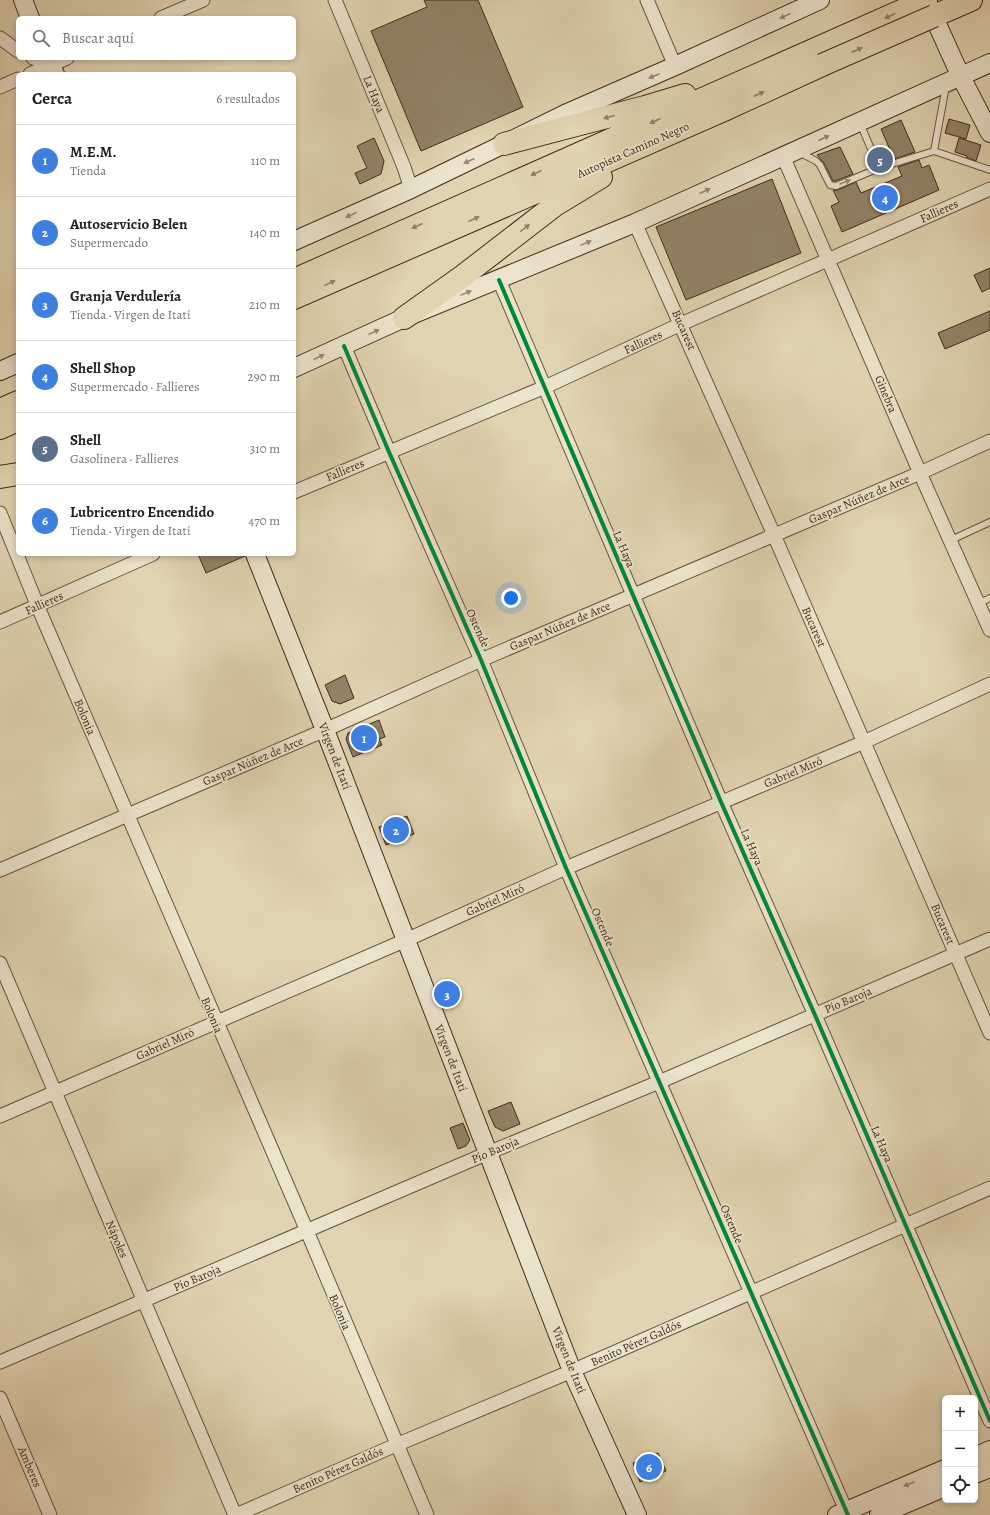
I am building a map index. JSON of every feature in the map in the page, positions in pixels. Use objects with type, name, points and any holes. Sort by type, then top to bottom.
[{"type":"highway","name":"Autopista Camino Negro","points":[[296,279],[808,59],[926,0]]},
{"type":"highway","name":"Autopista Camino Negro","points":[[296,297],[724,110],[808,59],[971,0]]},
{"type":"highway","points":[[504,144],[645,107],[808,59]]},
{"type":"highway","points":[[404,318],[464,276],[555,205],[584,187],[724,110]]},
{"type":"highway","points":[[0,410],[16,403]]},
{"type":"highway","points":[[0,428],[16,421]]},
{"type":"highway","points":[[0,477],[16,474]]},
{"type":"street","points":[[23,0],[29,16]]},
{"type":"street","points":[[164,16],[183,4],[203,0]]},
{"type":"street","name":"La Haya","points":[[335,0],[404,167],[410,188]]},
{"type":"street","points":[[646,0],[675,66]]},
{"type":"street","points":[[296,240],[504,144],[565,114],[820,0]]},
{"type":"street","points":[[926,0],[954,80],[990,133]]},
{"type":"street","points":[[0,38],[16,50]]},
{"type":"street","points":[[40,60],[55,64]]},
{"type":"street","points":[[296,367],[404,318],[635,223],[990,63]]},
{"type":"street","points":[[35,72],[55,64]]},
{"type":"street","points":[[0,87],[16,80]]},
{"type":"street","name":"Ginebra","points":[[789,153],[828,260],[990,630]]},
{"type":"street","name":"Fallieres","points":[[296,491],[545,387],[681,324],[990,189]]},
{"type":"street","name":"Bucarest","points":[[635,223],[774,535],[990,1033]]},
{"type":"street","name":"La Haya","points":[[499,280],[721,802],[815,1015],[990,1421]]},
{"type":"street","name":"Ostende","points":[[344,346],[481,660],[566,868],[750,1293],[843,1514]]},
{"type":"street","points":[[0,371],[16,364]]},
{"type":"street","name":"Gaspar Núñez de Arce","points":[[0,870],[325,730],[481,660],[920,473],[990,441]]},
{"type":"street","points":[[0,488],[16,485]]},
{"type":"street","name":"Bolonia","points":[[0,514],[16,553]]},
{"type":"street","name":"Bolonia","points":[[17,556],[215,1022],[307,1231],[396,1445],[427,1515]]},
{"type":"street","name":"Fallieres","points":[[0,622],[38,607],[149,556]]},
{"type":"street","name":"Virgen de Itatí","points":[[256,556],[325,730],[572,1371],[637,1515]]},
{"type":"street","name":"Gabriel Miró","points":[[0,1116],[406,940],[566,868],[864,742],[990,684]]},
{"type":"street","name":"Pío Baroja","points":[[0,1362],[488,1153],[659,1082],[990,939]]},
{"type":"street","name":"Nápoles","points":[[0,963],[236,1515]]},
{"type":"street","name":"Benito Pérez Galdós","points":[[236,1515],[396,1445],[572,1371],[990,1188]]},
{"type":"street","name":"Amberes","points":[[0,1398],[50,1515]]},
{"type":"street","points":[[978,1456],[990,1450]]},
{"type":"street","points":[[978,1473],[990,1468]]},
{"type":"street","points":[[843,1514],[942,1470]]},
{"type":"street","points":[[879,1515],[942,1488]]},
{"type":"lane","points":[[934,151],[954,80]]},
{"type":"lane","points":[[860,122],[879,168]]},
{"type":"lane","points":[[789,153],[816,161],[820,165],[830,185],[836,186],[879,168],[934,151],[990,170]]},
{"type":"lane","points":[[950,540],[990,522]]},
{"type":"lane","points":[[978,604],[990,598]]},
{"type":"building","points":[[424,0],[478,0],[523,107],[421,151],[371,31],[427,7]]},
{"type":"building","points":[[949,119],[970,125],[966,139],[945,133]]},
{"type":"building","points":[[901,120],[915,152],[894,159],[881,129]]},
{"type":"building","points":[[374,138],[384,161],[381,174],[360,184],[355,173],[367,168],[357,146]]},
{"type":"building","points":[[959,138],[981,145],[976,161],[955,152]]},
{"type":"building","points":[[840,147],[853,174],[833,181],[824,163],[817,155]]},
{"type":"building","points":[[919,160],[922,168],[929,165],[939,190],[842,232],[831,206],[839,202],[833,190],[838,190],[856,182],[861,193],[902,176],[898,167]]},
{"type":"building","points":[[772,179],[801,253],[686,300],[656,227]]},
{"type":"building","points":[[990,268],[990,288],[982,292],[974,275]]},
{"type":"building","points":[[990,311],[990,330],[945,349],[938,333]]},
{"type":"building","points":[[199,556],[245,556],[206,573]]},
{"type":"building","points":[[345,675],[354,698],[340,704],[332,701],[325,685]]},
{"type":"building","points":[[379,720],[385,737],[379,739],[382,745],[353,757],[346,739],[348,733]]},
{"type":"building","points":[[407,816],[414,834],[386,845],[379,827]]},
{"type":"building","points":[[511,1102],[520,1124],[503,1131],[495,1127],[488,1111]]},
{"type":"building","points":[[463,1123],[470,1140],[466,1146],[458,1149],[450,1128]]},
{"type":"building","points":[[658,1453],[666,1471],[640,1482],[633,1463]]},
{"type":"cycle path","points":[[499,280],[721,802],[815,1015],[990,1421]]},
{"type":"cycle path","points":[[344,346],[481,660],[566,868],[848,1515]]},
{"type":"place","name":"Shell","points":[[880,160]]},
{"type":"place","name":"Shell Shop","points":[[885,198]]},
{"type":"place","name":"M.E.M.","points":[[364,738]]},
{"type":"place","name":"Autoservicio Belen","points":[[396,830]]},
{"type":"place","name":"Granja Verdulería","points":[[447,994]]},
{"type":"place","name":"Lubricentro Encendido","points":[[649,1467]]}]
